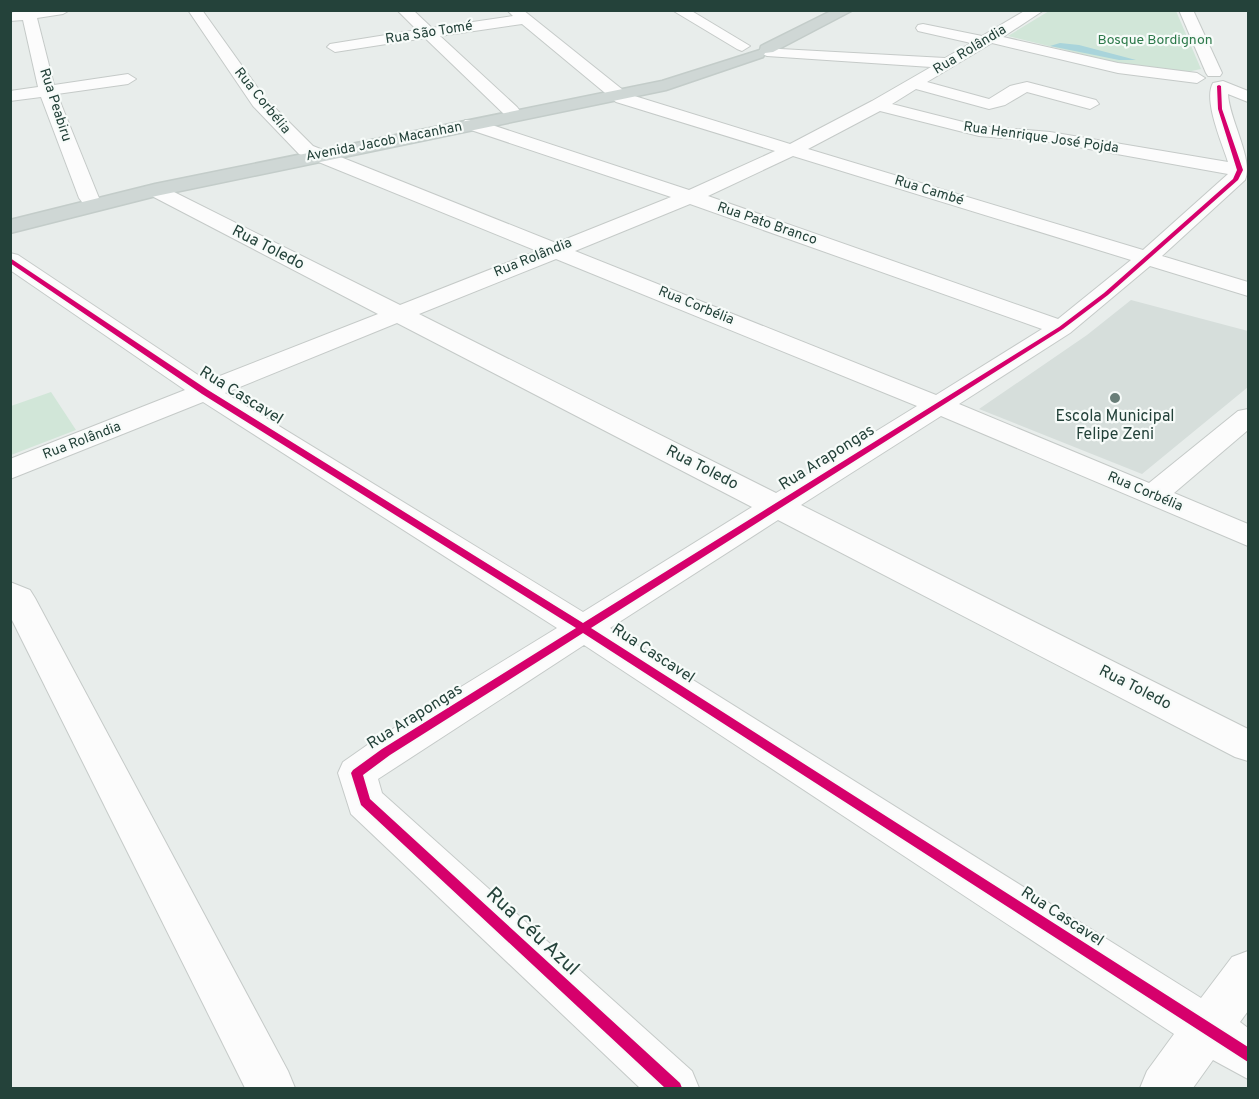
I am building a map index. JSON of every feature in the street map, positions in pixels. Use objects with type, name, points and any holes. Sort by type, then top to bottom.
[{"type":"main road","name":"Avenida Jacob Macanhan","points":[[10,227],[313,152],[471,124],[698,76],[829,10]]},
{"type":"main road","name":"Avenida Jacob Macanhan","points":[[754,49],[846,10]]},
{"type":"main road","name":"Avenida Jacob Macanhan","points":[[10,219],[89,198],[511,111],[614,93]]},
{"type":"street","points":[[10,17],[63,10]]},
{"type":"street","name":"Rua Corbélia","points":[[195,10],[226,56],[282,129],[313,152],[938,405],[1248,536]]},
{"type":"street","points":[[404,10],[511,111]]},
{"type":"street","points":[[679,10],[754,49],[952,61],[1005,50],[1055,54]]},
{"type":"street","name":"Rua Rolândia","points":[[10,470],[205,393],[555,249],[690,197],[794,149],[878,105],[1037,10]]},
{"type":"street","points":[[1186,10],[1227,81],[1248,97]]},
{"type":"street","name":"Rua Peabiru","points":[[29,13],[48,90],[89,198]]},
{"type":"street","points":[[519,15],[614,93]]},
{"type":"street","name":"Rua São Tomé","points":[[335,47],[428,33],[519,15]]},
{"type":"street","points":[[923,28],[1118,69],[1227,81]]},
{"type":"street","points":[[10,96],[128,79]]},
{"type":"street","points":[[1227,81],[1220,110],[1240,170]]},
{"type":"street","points":[[915,84],[989,104],[995,103],[1018,88],[1027,87],[1090,104]]},
{"type":"street","name":"Rua Cambé","points":[[614,93],[1248,289]]},
{"type":"street","name":"Rua Henrique José Pojda","points":[[878,105],[979,131],[1050,137],[1240,170]]},
{"type":"street","name":"Rua Pato Branco","points":[[471,124],[690,197],[1061,328]]},
{"type":"street","name":"Rua Arapongas","points":[[365,802],[357,773],[386,752],[1061,328],[1106,294],[1235,180],[1240,170]]},
{"type":"street","name":"Rua Toledo","points":[[155,190],[1248,746]]},
{"type":"street","name":"Rua Cascavel","points":[[10,260],[26,280],[585,629],[1248,1055]]},
{"type":"street","points":[[1153,495],[1243,428]]},
{"type":"street","points":[[10,594],[18,598],[271,1089]]},
{"type":"street","name":"Rua Céu Azul","points":[[365,802],[675,1089]]},
{"type":"street","points":[[1164,1089],[1248,973]]},
{"type":"shaded area","name":"Escola Municipal Felipe Zeni","points":[[1131,300],[1248,331],[1248,387],[1142,474],[979,409],[1087,335]]},
{"type":"green space","name":"Bosque Bordignon","points":[[1049,11],[1176,11],[1201,69],[1187,72],[1134,67],[1008,36]]},
{"type":"green space","points":[[51,392],[76,430],[11,455],[11,406]]},
{"type":"water","points":[[1060,43],[1079,45],[1136,60],[1119,60],[1050,46]]},
{"type":"cycle path","points":[[675,1088],[365,802],[357,773],[386,752],[1061,328],[1106,294],[1235,180],[1240,170],[1220,109],[1219,86]]},
{"type":"cycle path","points":[[10,260],[205,392],[585,629],[1248,1055]]},
{"type":"place","name":"Escola Municipal Felipe Zeni","points":[[1115,398]]}]
